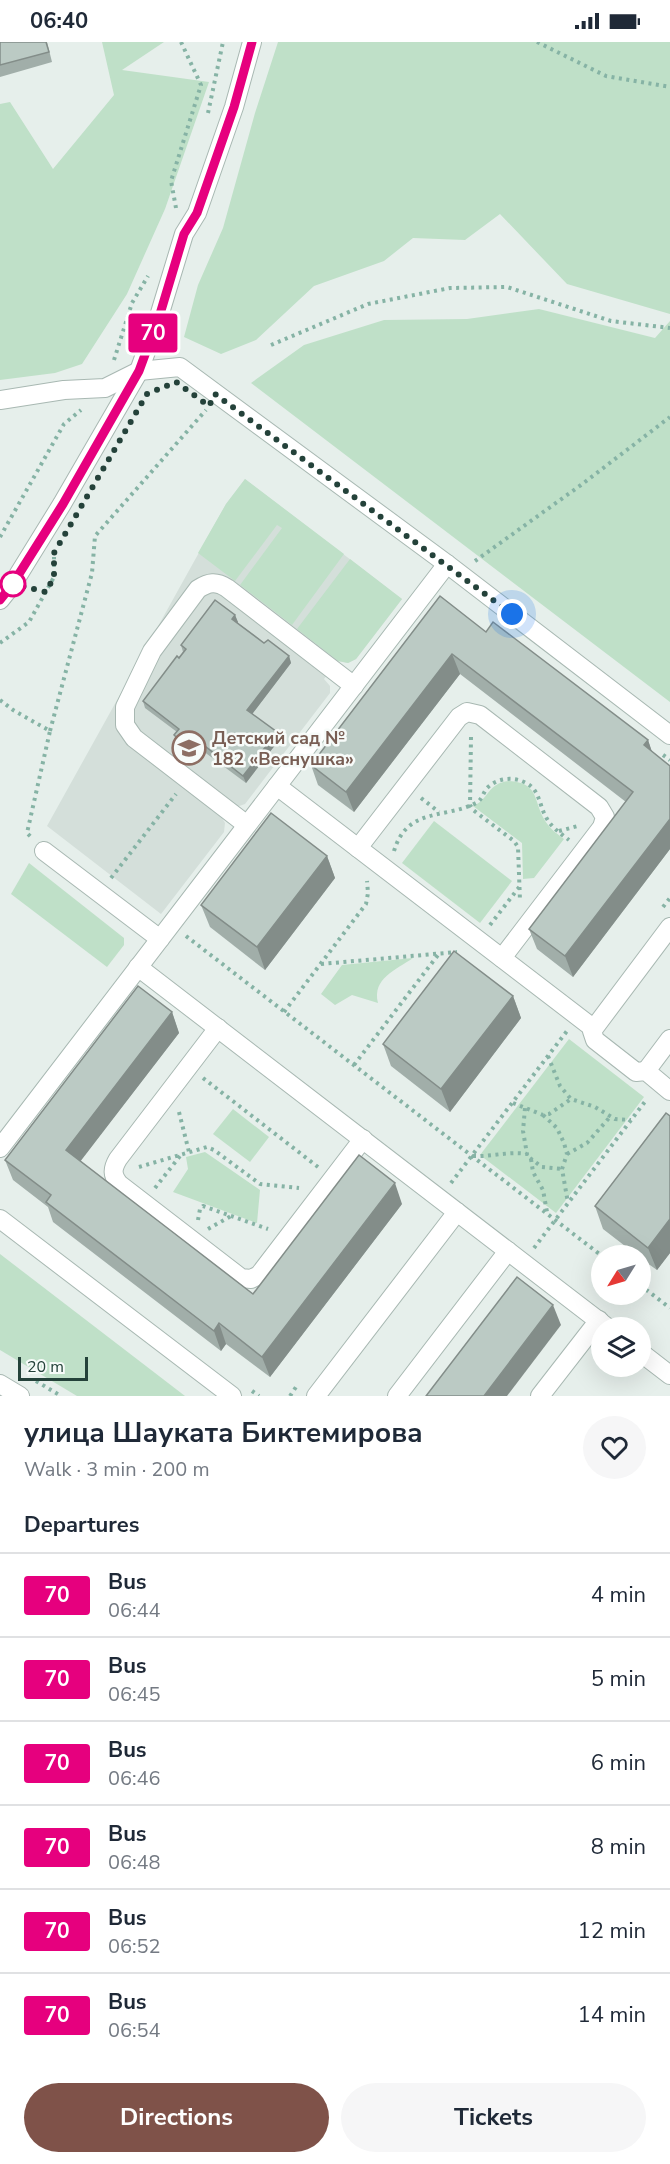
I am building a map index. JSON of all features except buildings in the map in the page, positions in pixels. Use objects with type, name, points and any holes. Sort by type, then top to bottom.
[{"type":"street","points":[[0,600],[12,585],[63,504],[139,371],[160,314],[184,234],[197,213],[234,107],[252,42]]},
{"type":"street","points":[[0,400],[64,390],[105,388],[139,371],[180,368],[453,568],[670,735]]},
{"type":"street","points":[[0,1148],[354,686],[453,568]]},
{"type":"street","points":[[248,825],[134,738],[128,731],[123,717],[125,707],[152,651],[198,590],[207,584],[220,584],[227,588],[354,686]]},
{"type":"street","points":[[360,850],[459,717],[471,712],[480,715],[603,811],[604,822],[522,932],[490,949]]},
{"type":"street","points":[[277,786],[586,1022],[595,1040],[636,1072],[646,1071],[670,1091]]},
{"type":"street","points":[[44,851],[165,932]]},
{"type":"street","points":[[586,1022],[670,927]]},
{"type":"street","points":[[138,967],[595,1317]]},
{"type":"street","points":[[218,1028],[118,1159],[113,1175],[119,1184],[194,1239],[241,1278],[251,1279],[259,1275],[363,1139]]},
{"type":"street","points":[[646,1071],[670,1040]]},
{"type":"street","points":[[316,1396],[457,1212]]},
{"type":"street","points":[[0,1218],[231,1396]]},
{"type":"street","points":[[397,1396],[508,1251]]},
{"type":"street","points":[[540,1396],[591,1339]]},
{"type":"street","points":[[651,1360],[670,1375]]},
{"type":"street","points":[[0,1384],[20,1396]]},
{"type":"path","points":[[177,211],[171,181],[201,85],[181,42]]},
{"type":"path","points":[[207,120],[223,42]]},
{"type":"path","points":[[537,42],[606,76],[670,87]]},
{"type":"path","points":[[0,537],[64,424],[105,388],[132,303],[150,272]]},
{"type":"path","points":[[271,345],[368,304],[450,288],[507,287],[611,321],[670,328]]},
{"type":"path","points":[[44,851],[27,833],[50,731],[92,573],[96,536],[209,406],[215,394]]},
{"type":"path","points":[[453,568],[581,485],[670,417]]},
{"type":"path","points":[[0,643],[29,622],[54,577],[54,553]]},
{"type":"path","points":[[0,700],[50,731]]},
{"type":"path","points":[[471,712],[470,805],[473,810],[517,844],[522,932]]},
{"type":"path","points":[[113,876],[187,779]]},
{"type":"path","points":[[393,875],[393,857],[396,846],[408,827],[427,815],[470,805],[478,801],[488,788],[498,781],[510,779],[523,781],[536,791],[543,812],[551,826],[584,851]]},
{"type":"path","points":[[284,1012],[368,901],[360,850]]},
{"type":"path","points":[[321,964],[490,949],[520,886]]},
{"type":"path","points":[[165,932],[284,1012],[591,1247]]},
{"type":"path","points":[[354,1065],[439,954]]},
{"type":"path","points":[[440,1198],[548,1056],[586,1022]]},
{"type":"path","points":[[548,1056],[560,1086],[571,1099],[595,1107],[610,1117],[623,1121],[632,1120]]},
{"type":"path","points":[[188,1067],[328,1184]]},
{"type":"path","points":[[173,1087],[189,1152]]},
{"type":"path","points":[[523,1262],[650,1096]]},
{"type":"path","points":[[543,1115],[549,1114],[571,1099]]},
{"type":"path","points":[[513,1103],[543,1115],[552,1122],[561,1135],[567,1155],[562,1169],[568,1203]]},
{"type":"path","points":[[525,1108],[523,1138],[527,1154],[531,1159],[549,1169],[562,1169]]},
{"type":"path","points":[[567,1155],[587,1143],[610,1117]]},
{"type":"path","points":[[113,1175],[189,1152],[211,1148],[263,1185],[328,1184]]},
{"type":"path","points":[[472,1156],[515,1152],[527,1154]]},
{"type":"path","points":[[144,1203],[180,1155]]},
{"type":"path","points":[[531,1159],[533,1172],[543,1190],[547,1213]]},
{"type":"path","points":[[194,1239],[202,1206],[289,1236]]},
{"type":"path","points":[[194,1239],[231,1216]]},
{"type":"path","points":[[651,1293],[670,1308]]},
{"type":"shaded area","name":"Детский сад № 182 «Веснушка»","points":[[245,479],[402,599],[356,659],[348,663],[338,661],[324,679],[330,686],[330,693],[245,804],[219,813],[225,823],[224,832],[161,914],[47,826],[226,504]]},
{"type":"green space","points":[[102,42],[164,42],[122,70],[209,82],[165,209],[127,294],[82,364],[55,373],[0,380],[0,104],[10,102],[53,169],[114,95]]},
{"type":"green space","points":[[278,42],[670,42],[670,314],[567,284],[500,214],[465,240],[413,238],[384,261],[314,286],[256,340],[221,354],[184,337],[198,285],[223,228],[255,113]]},
{"type":"green space","points":[[539,309],[655,338],[670,321],[670,702],[251,383],[304,345],[384,320],[467,319]]},
{"type":"green space","points":[[245,479],[344,554],[292,625],[240,585],[282,528],[277,525],[235,581],[198,553],[226,504]]},
{"type":"green space","points":[[350,559],[402,599],[356,659],[348,663],[338,661],[297,629]]},
{"type":"green space","points":[[509,781],[526,785],[534,793],[546,822],[564,839],[534,878],[523,879],[522,843],[473,806],[496,785]]},
{"type":"green space","points":[[434,821],[512,881],[480,923],[402,863]]},
{"type":"green space","points":[[29,863],[124,938],[124,945],[107,967],[11,894]]},
{"type":"green space","points":[[413,958],[382,981],[377,994],[378,1003],[352,995],[335,1005],[321,994],[342,965]]},
{"type":"green space","points":[[569,1039],[644,1097],[556,1213],[480,1155]]},
{"type":"green space","points":[[233,1109],[269,1137],[250,1162],[213,1134]]},
{"type":"green space","points":[[205,1152],[260,1190],[257,1223],[173,1192],[188,1169],[186,1157]]},
{"type":"green space","points":[[0,1254],[185,1396],[77,1396],[0,1350]]},
{"type":"bus line","name":"70","points":[[0,600],[12,585],[63,504],[139,371],[160,314],[184,234],[197,213],[234,107],[252,42]]},
{"type":"place","name":"Детский сад № 182 «Веснушка»","points":[[189,748]]},
{"type":"route","points":[[13,584],[46,592],[54,577],[54,553],[147,394],[176,382],[209,406],[215,394],[512,614]]}]
